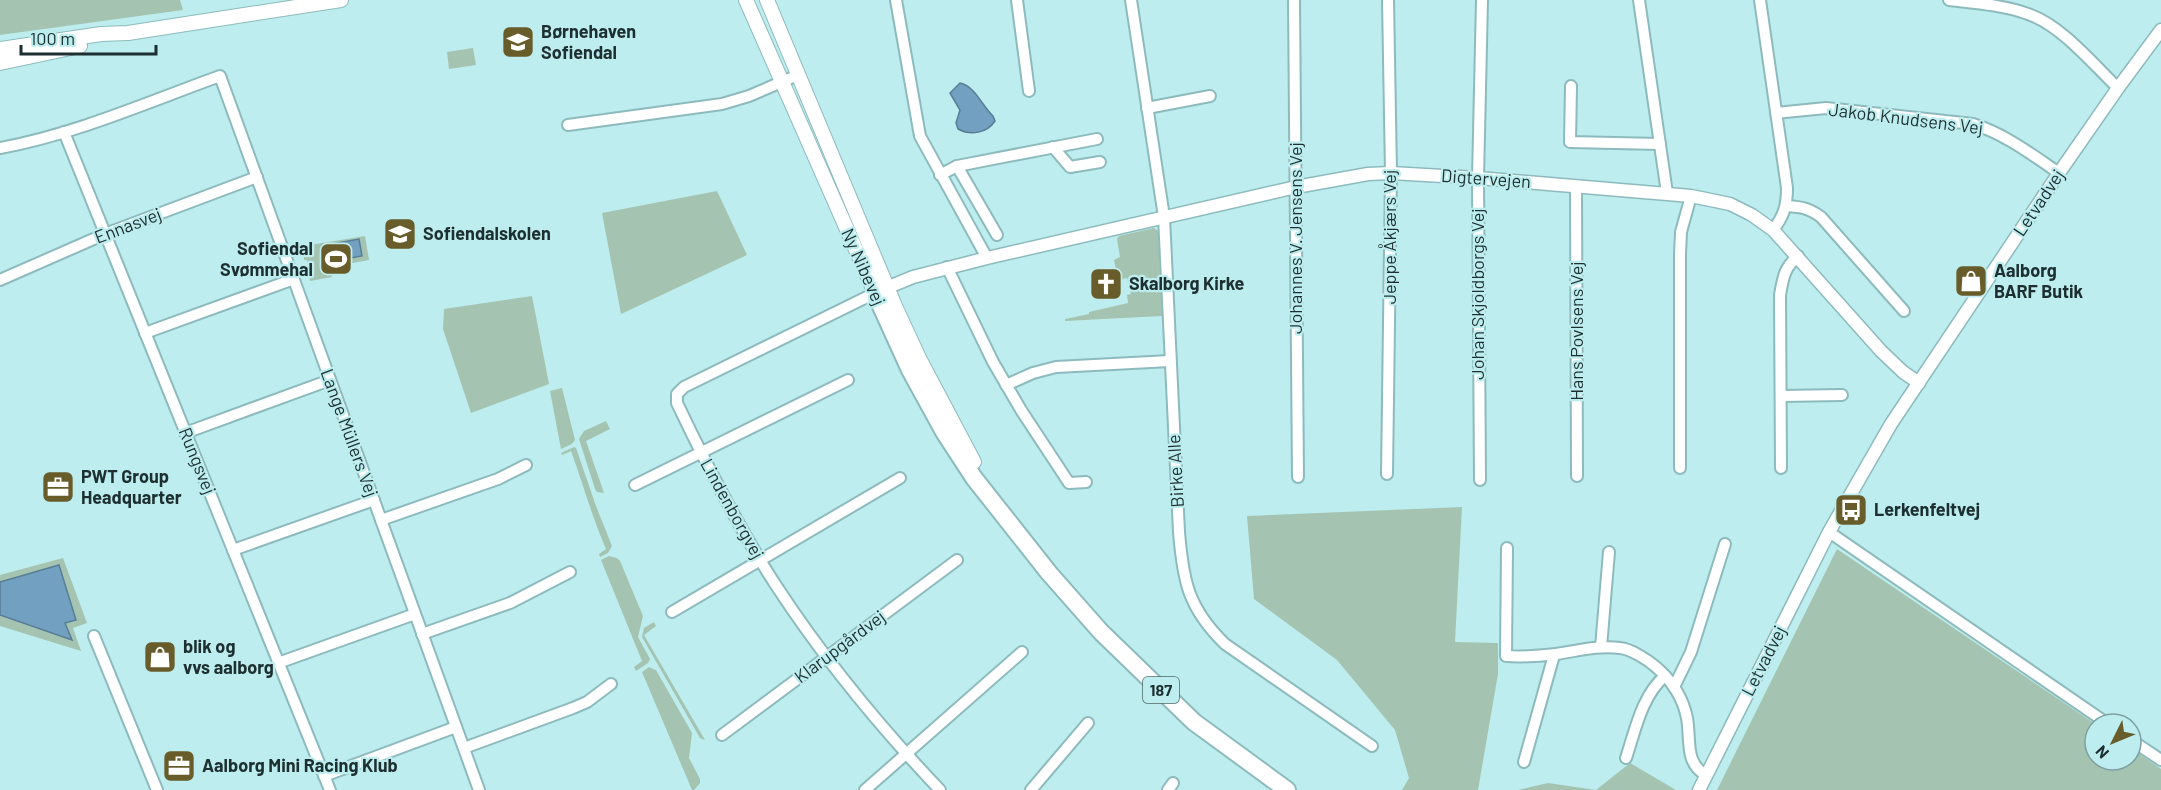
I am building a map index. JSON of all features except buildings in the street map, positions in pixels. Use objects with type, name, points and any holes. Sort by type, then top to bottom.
[{"type":"highway","name":"Ny Nibevej","points":[[881,290],[910,370],[944,432],[974,478],[1049,573],[1101,632],[1194,722],[1287,790]]},
{"type":"highway","name":"Ny Nibevej","points":[[974,462],[1006,519]]},
{"type":"main road","points":[[0,49],[101,34],[128,33],[341,0]]},
{"type":"main road","name":"Ny Nibevej","points":[[746,0],[782,82],[881,290],[974,462]]},
{"type":"main road","points":[[762,0],[777,26]]},
{"type":"main road","name":"Ny Nibevej","points":[[767,0],[881,290]]},
{"type":"main road","points":[[0,63],[102,41],[128,33]]},
{"type":"main road","points":[[0,55],[101,34]]},
{"type":"street","points":[[896,0],[920,136],[987,258]]},
{"type":"street","points":[[1017,0],[1029,91]]},
{"type":"street","name":"Birke Alle","points":[[1132,0],[1164,217],[1179,532],[1184,574],[1190,594],[1208,628],[1225,644],[1372,746]]},
{"type":"street","name":"Johannes V. Jensens Vej","points":[[1294,0],[1298,477]]},
{"type":"street","name":"Jeppe Åkjærs Vej","points":[[1388,0],[1391,173],[1388,474]]},
{"type":"street","name":"Johan Skjoldborgs Vej","points":[[1480,480],[1478,178],[1482,0]]},
{"type":"street","points":[[1639,0],[1667,193]]},
{"type":"street","points":[[1760,0],[1787,188],[1786,206],[1773,230]]},
{"type":"street","points":[[1949,0],[2008,4],[2043,21],[2063,35],[2118,88]]},
{"type":"street","name":"Letvadvej","points":[[1698,790],[1828,532],[1891,424],[2059,173],[2161,30]]},
{"type":"street","points":[[568,124],[722,104],[749,96],[798,75]]},
{"type":"street","name":"Lange Müllers Vej","points":[[64,132],[220,76],[479,790]]},
{"type":"street","points":[[1571,86],[1570,141],[1660,144]]},
{"type":"street","points":[[1147,108],[1210,96]]},
{"type":"street","name":"Jakob Knudsens Vej","points":[[1776,113],[1826,108],[1972,124],[2010,140],[2059,173]]},
{"type":"street","points":[[0,148],[64,132]]},
{"type":"street","name":"Rungsvej","points":[[64,132],[330,790]]},
{"type":"street","points":[[940,175],[957,166],[1097,139]]},
{"type":"street","points":[[1053,147],[1070,167],[1100,162]]},
{"type":"street","points":[[957,166],[997,235]]},
{"type":"street","name":"Digtervejen","points":[[881,290],[913,276],[947,267],[1349,176],[1391,173],[1667,193],[1730,204],[1752,215],[1773,230],[1881,351],[1919,383]]},
{"type":"street","name":"Ennasvej","points":[[0,280],[105,234],[257,177]]},
{"type":"street","name":"Hans Povlsens Vej","points":[[1576,186],[1577,476]]},
{"type":"street","points":[[1680,468],[1680,254],[1682,225],[1691,196]]},
{"type":"street","points":[[1786,206],[1812,210],[1821,218],[1904,311]]},
{"type":"street","points":[[1781,468],[1780,295],[1783,274],[1787,265],[1798,256]]},
{"type":"street","points":[[947,267],[993,362],[1069,483],[1086,482]]},
{"type":"street","points":[[145,333],[294,279]]},
{"type":"street","name":"Lindenborgvej","points":[[881,290],[684,387],[677,394],[677,403],[700,452],[761,561],[826,657],[906,754],[940,790]]},
{"type":"street","points":[[1006,385],[1033,373],[1056,367],[1170,362]]},
{"type":"street","points":[[185,433],[330,380]]},
{"type":"street","points":[[635,485],[848,380]]},
{"type":"street","points":[[1781,396],[1842,395]]},
{"type":"street","points":[[381,520],[498,479],[526,465]]},
{"type":"street","points":[[672,612],[900,478]]},
{"type":"street","points":[[233,550],[374,500]]},
{"type":"street","points":[[1828,532],[2090,712]]},
{"type":"street","points":[[1674,687],[1690,652],[1725,544]]},
{"type":"street","points":[[1507,548],[1506,656],[1554,655],[1601,647],[1623,648],[1655,666],[1674,687],[1682,702],[1686,717],[1690,758],[1695,766],[1706,775]]},
{"type":"street","points":[[1601,647],[1609,552]]},
{"type":"street","name":"Klarupgårdvej","points":[[722,735],[957,560]]},
{"type":"street","points":[[422,634],[510,603],[570,572]]},
{"type":"street","points":[[278,663],[415,614]]},
{"type":"street","points":[[94,636],[157,790]]},
{"type":"street","points":[[865,790],[1022,652]]},
{"type":"street","points":[[1524,762],[1554,655]]},
{"type":"street","points":[[1626,758],[1646,703],[1665,676]]},
{"type":"street","points":[[464,748],[587,702],[611,684]]},
{"type":"street","points":[[1031,790],[1088,723]]},
{"type":"street","points":[[324,776],[456,727]]},
{"type":"street","points":[[2143,748],[2161,760]]},
{"type":"green space","points":[[0,0],[180,0],[183,10],[0,35]]},
{"type":"green space","points":[[473,48],[476,65],[449,69],[447,52]]},
{"type":"green space","points":[[717,191],[747,255],[621,314],[602,213]]},
{"type":"green space","points":[[1154,228],[1158,231],[1162,316],[1065,321],[1065,319],[1089,314],[1089,312],[1128,303],[1127,295],[1131,294],[1127,278],[1118,280],[1114,260],[1120,257],[1117,239],[1119,236]]},
{"type":"green space","name":"Sofiendal Svømmehal","points":[[365,236],[369,260],[331,267],[332,277],[310,281],[308,271],[306,271],[307,260],[304,260],[306,256],[304,246]]},
{"type":"green space","points":[[532,296],[549,384],[471,413],[443,329],[444,309]]},
{"type":"green space","points":[[562,388],[575,440],[561,449],[550,391]]},
{"type":"green space","points":[[606,421],[610,429],[586,441],[604,493],[597,492],[595,489],[579,439],[584,431]]},
{"type":"green space","points":[[574,447],[612,546],[608,553],[600,557],[599,554],[606,549],[571,451],[562,455],[561,453]]},
{"type":"green space","points":[[1462,507],[1455,642],[1498,643],[1498,674],[1478,790],[1402,790],[1409,778],[1395,730],[1337,660],[1254,599],[1247,516]]},
{"type":"green space","points":[[1837,549],[2083,716],[2083,772],[2143,772],[2143,756],[2161,769],[2161,790],[1717,790]]},
{"type":"green space","points":[[609,556],[620,561],[643,616],[638,637],[650,659],[636,671],[634,667],[642,661],[601,560]]},
{"type":"green space","points":[[63,558],[87,623],[73,628],[81,651],[0,626],[0,575]]},
{"type":"green space","points":[[654,622],[656,626],[644,635],[705,740],[700,738],[642,637],[644,628]]},
{"type":"green space","points":[[649,667],[656,670],[692,733],[689,758],[700,779],[700,783],[694,790],[692,790],[642,672]]},
{"type":"green space","points":[[1630,763],[1676,790],[1596,790]]},
{"type":"green space","points":[[1548,783],[1596,790],[1518,790]]},
{"type":"water","points":[[960,83],[974,92],[993,116],[995,121],[983,131],[973,133],[958,129],[956,123],[960,110],[950,93]]},
{"type":"water","points":[[359,239],[362,256],[329,262],[326,245]]},
{"type":"water","points":[[59,565],[76,620],[65,623],[72,640],[0,615],[0,582]]},
{"type":"place","name":"Børnehaven Sofiendal","points":[[518,42]]},
{"type":"place","name":"Sofiendalskolen","points":[[400,234]]},
{"type":"place","name":"Sofiendal Svømmehal","points":[[336,259]]},
{"type":"place","name":"Aalborg BARF Butik","points":[[1971,281]]},
{"type":"place","name":"Skalborg Kirke","points":[[1106,284]]},
{"type":"place","name":"PWT Group Headquarter","points":[[58,487]]},
{"type":"place","name":"Lerkenfeltvej","points":[[1851,510]]},
{"type":"place","name":"blik og vvs aalborg","points":[[160,657]]},
{"type":"place","name":"Aalborg Mini Racing Klub","points":[[179,766]]}]
